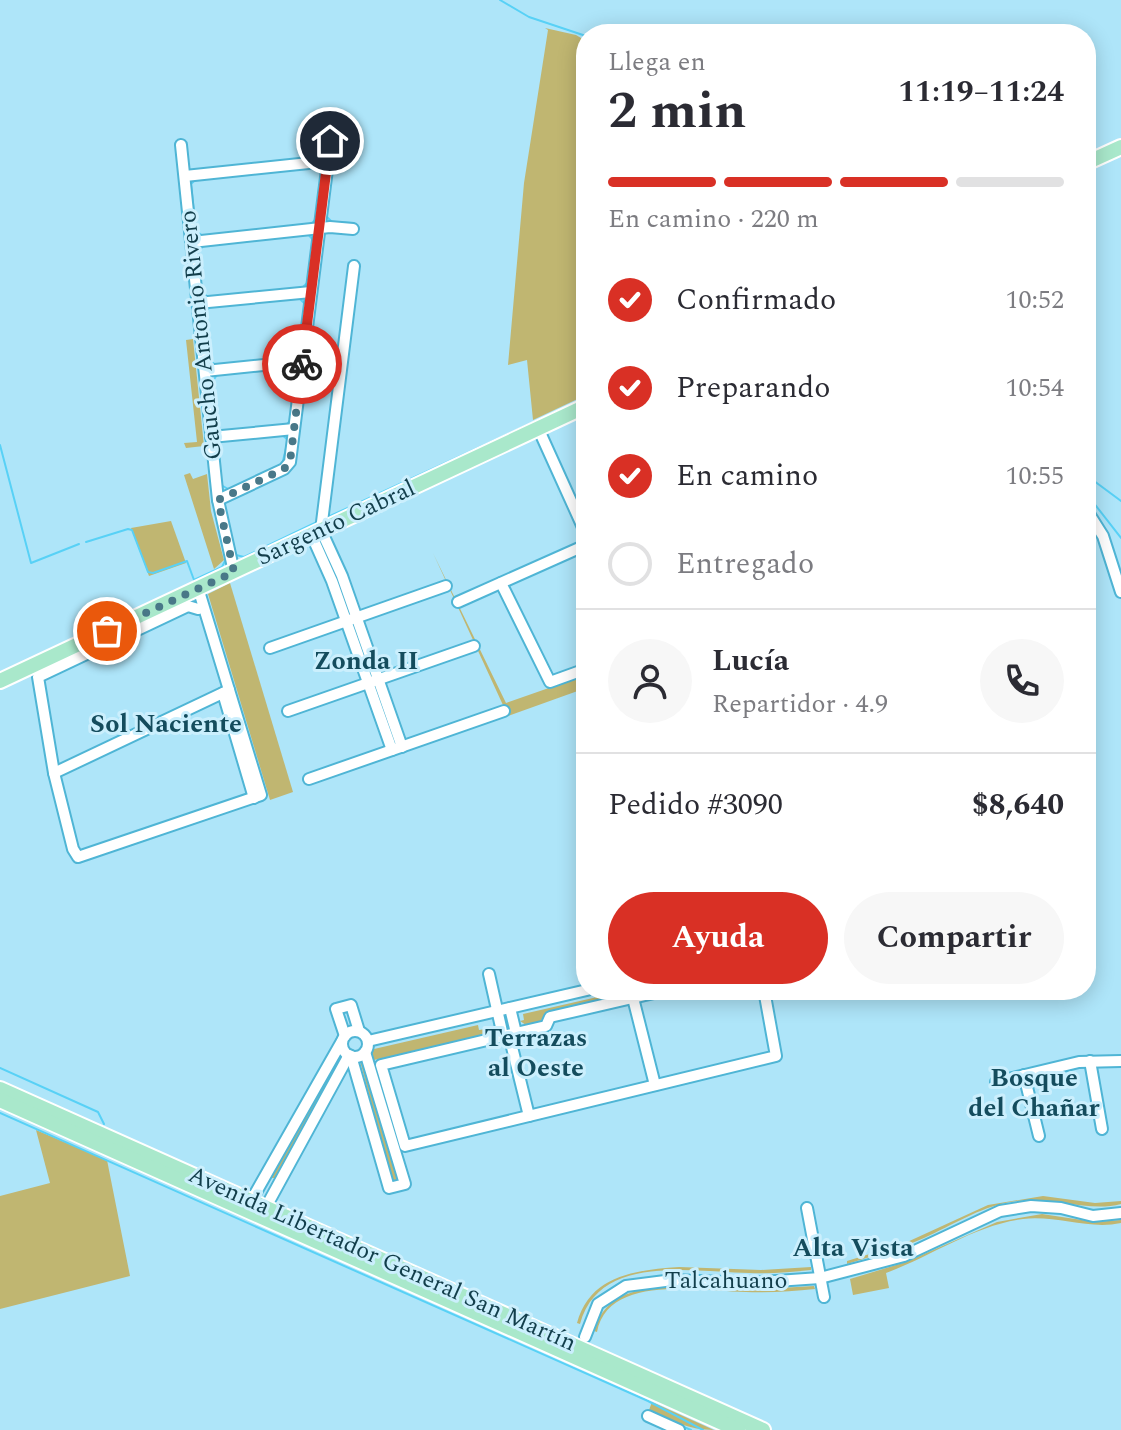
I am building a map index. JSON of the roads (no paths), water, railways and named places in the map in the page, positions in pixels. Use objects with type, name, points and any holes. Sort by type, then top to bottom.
[{"type":"main road","points":[[1096,158],[1121,147]]},
{"type":"main road","name":"Sargento Cabral","points":[[0,681],[316,532],[538,433],[576,412]]},
{"type":"main road","name":"Avenida Libertador General San Martín","points":[[0,1089],[258,1204],[738,1430]]},
{"type":"main road","name":"Avenida Libertador General San Martín","points":[[0,1100],[763,1430]]},
{"type":"street","points":[[218,500],[284,469],[290,462],[333,122]]},
{"type":"street","name":"Gaucho Antonio Rivero","points":[[181,145],[218,500],[234,572]]},
{"type":"street","points":[[185,176],[328,161]]},
{"type":"street","points":[[192,242],[319,228],[353,229]]},
{"type":"street","points":[[354,266],[316,532],[352,619],[397,749]]},
{"type":"street","points":[[198,303],[311,292]]},
{"type":"street","points":[[205,371],[302,364],[335,368]]},
{"type":"street","points":[[211,437],[294,429]]},
{"type":"street","points":[[538,433],[576,513]]},
{"type":"street","points":[[1096,525],[1103,536],[1121,592]]},
{"type":"street","points":[[458,602],[576,549]]},
{"type":"street","points":[[501,583],[550,682],[576,673]]},
{"type":"street","points":[[270,648],[446,586]]},
{"type":"street","points":[[195,590],[198,609],[206,626]]},
{"type":"street","points":[[195,590],[254,798],[81,857],[73,849],[54,773],[38,677],[188,606],[198,609]]},
{"type":"street","points":[[288,711],[474,646]]},
{"type":"street","points":[[54,773],[226,692]]},
{"type":"street","points":[[309,779],[504,711]]},
{"type":"street","points":[[489,974],[497,1011],[509,1035],[529,1116]]},
{"type":"street","points":[[258,1204],[350,1056],[366,1046],[576,993]]},
{"type":"street","points":[[624,1000],[550,1017],[546,1026],[381,1065],[405,1146],[776,1056],[766,1000]]},
{"type":"street","points":[[634,1000],[655,1085]]},
{"type":"street","points":[[351,1005],[366,1046],[405,1184],[389,1188],[336,1009],[351,1005]]},
{"type":"street","points":[[509,1035],[510,1008]]},
{"type":"street","points":[[258,1204],[344,1038],[359,1031]]},
{"type":"street","points":[[1090,1061],[1102,1129]]},
{"type":"street","points":[[996,1082],[1090,1061],[1121,1061]]},
{"type":"street","points":[[1024,1075],[1039,1136]]},
{"type":"street","name":"Talcahuano","points":[[585,1337],[598,1304],[608,1294],[626,1286],[673,1280],[758,1283],[820,1278],[904,1256],[1000,1211],[1031,1206],[1072,1209],[1093,1216],[1121,1213]]},
{"type":"street","points":[[807,1208],[824,1297]]},
{"type":"street","points":[[648,1416],[678,1430]]},
{"type":"waterway","points":[[500,0],[529,17],[576,33]]},
{"type":"waterway","points":[[186,143],[187,158]]},
{"type":"waterway","points":[[288,160],[318,157],[324,151]]},
{"type":"waterway","points":[[316,166],[323,172],[317,218],[310,225],[203,236],[196,231],[191,184],[196,179],[316,166]]},
{"type":"waterway","points":[[326,216],[332,222],[354,223]]},
{"type":"waterway","points":[[307,233],[314,241],[308,282],[301,289],[209,298],[202,292],[198,252],[204,245],[307,233]]},
{"type":"waterway","points":[[299,298],[306,305],[300,351],[294,357],[217,366],[208,359],[204,313],[210,307],[299,298]]},
{"type":"waterway","points":[[309,349],[314,361]]},
{"type":"waterway","points":[[290,368],[297,374],[291,420],[286,425],[222,432],[216,426],[212,382],[217,375],[290,368]]},
{"type":"waterway","points":[[299,431],[307,375],[314,370],[326,372]]},
{"type":"waterway","points":[[328,517],[576,403]]},
{"type":"waterway","points":[[281,434],[288,440],[282,465],[230,490],[221,485],[218,446],[223,439],[281,434]]},
{"type":"waterway","points":[[0,445],[31,563],[79,544]]},
{"type":"waterway","points":[[285,474],[294,465]]},
{"type":"waterway","points":[[1096,482],[1121,501]]},
{"type":"waterway","points":[[1096,506],[1121,538]]},
{"type":"waterway","points":[[86,542],[132,530],[148,572],[187,561],[194,580],[222,567],[226,559],[215,512]]},
{"type":"waterway","points":[[233,543],[236,555],[244,557],[317,522]]},
{"type":"waterway","points":[[0,1068],[98,1112],[104,1124]]},
{"type":"waterway","points":[[0,1113],[648,1401],[703,1430]]},
{"type":"waterway","points":[[679,1425],[691,1430]]},
{"type":"district","name":"Zonda II","points":[[366,661]]},
{"type":"district","name":"Sol Naciente","points":[[166,724]]},
{"type":"district","name":"Terrazas al Oeste","points":[[536,1053]]},
{"type":"district","name":"Bosque del Chañar","points":[[1034,1093]]},
{"type":"district","name":"Alta Vista","points":[[853,1248]]}]
